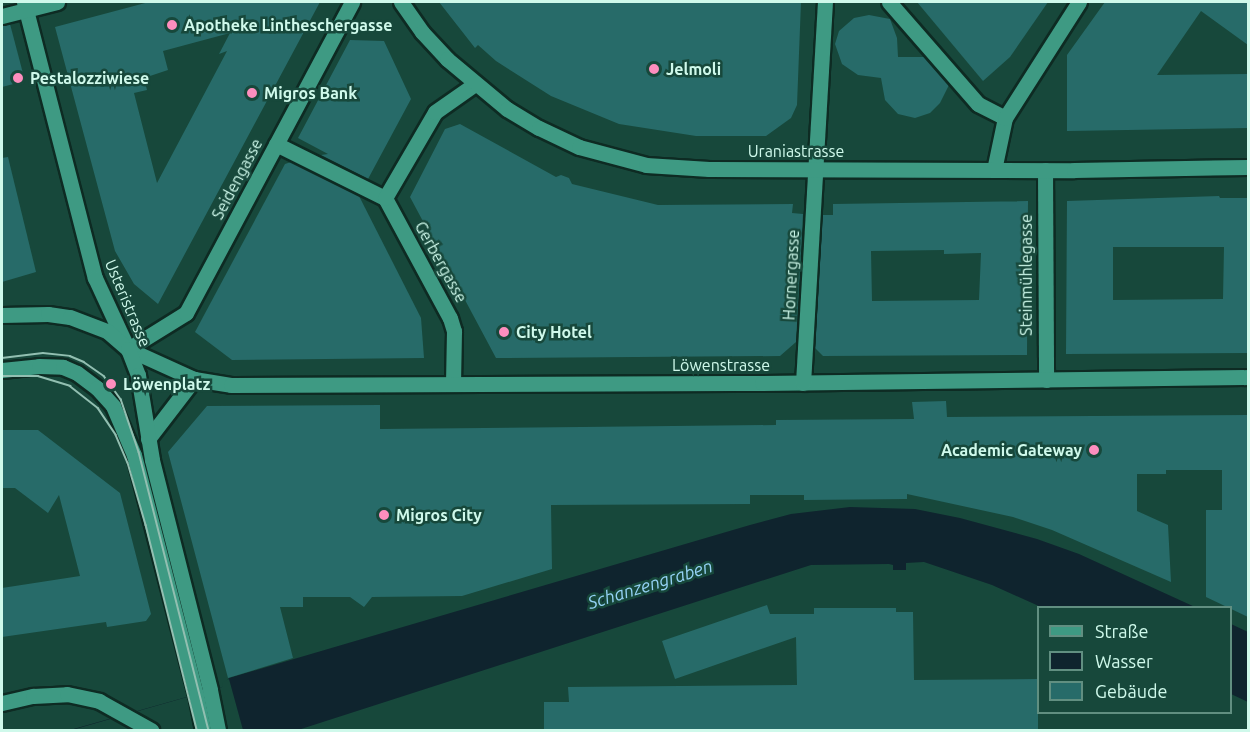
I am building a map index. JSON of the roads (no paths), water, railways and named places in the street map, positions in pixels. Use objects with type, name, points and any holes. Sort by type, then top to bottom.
[{"type":"street","points":[[2,15],[25,5],[57,2]]},
{"type":"street","name":"Seidengasse","points":[[128,349],[186,313],[352,2]]},
{"type":"street","name":"Uraniastrasse","points":[[401,2],[422,32],[475,84],[507,109],[548,133],[579,147],[626,161],[686,169],[1045,170],[1248,167]]},
{"type":"street","points":[[825,5],[840,2]]},
{"type":"street","points":[[889,2],[978,104],[1005,118]]},
{"type":"street","points":[[994,170],[1005,118],[1078,2]]},
{"type":"street","name":"Usteristrasse","points":[[25,5],[95,278],[138,375],[148,439],[203,692]]},
{"type":"street","name":"Hornergasse","points":[[803,383],[825,5]]},
{"type":"street","points":[[276,144],[385,198],[435,112],[475,84]]},
{"type":"street","name":"Steinmühlegasse","points":[[1045,170],[1046,380]]},
{"type":"street","name":"Gerbergasse","points":[[385,198],[450,318],[454,331],[453,383]]},
{"type":"street","name":"Löwenstrasse","points":[[2,315],[48,314],[70,317],[107,331],[128,349],[194,379],[231,385],[803,383],[1248,377]]},
{"type":"street","points":[[2,370],[39,366],[63,367],[89,381],[113,405],[134,455],[203,692],[218,730]]},
{"type":"street","points":[[148,439],[194,379]]},
{"type":"street","points":[[203,692],[203,730]]},
{"type":"street","points":[[2,703],[33,696],[67,694],[99,701],[151,730]]},
{"type":"water","name":"Schanzengraben","points":[[850,507],[915,509],[960,518],[1037,539],[1079,554],[1193,606],[1039,606],[992,585],[924,562],[906,563],[906,570],[893,570],[893,565],[889,564],[811,565],[298,730],[70,730],[222,687],[229,678],[791,514]]},
{"type":"water","points":[[1232,624],[1248,632],[1248,702],[1232,694]]},
{"type":"tram line","points":[[2,358],[43,353],[70,356],[84,362],[104,376],[121,399],[139,452],[209,730]]},
{"type":"tram line","points":[[2,376],[38,376],[70,386],[98,408],[116,435],[128,463],[146,525],[197,730]]},
{"type":"place","name":"Apotheke Lintheschergasse","points":[[172,25]]},
{"type":"place","name":"Jelmoli","points":[[654,69]]},
{"type":"place","name":"Pestalozziwiese","points":[[18,78]]},
{"type":"place","name":"Migros Bank","points":[[252,93]]},
{"type":"place","name":"City Hotel","points":[[504,332]]},
{"type":"place","name":"Löwenplatz","points":[[111,384]]},
{"type":"place","name":"Academic Gateway","points":[[1094,450]]},
{"type":"place","name":"Migros City","points":[[384,515]]}]
